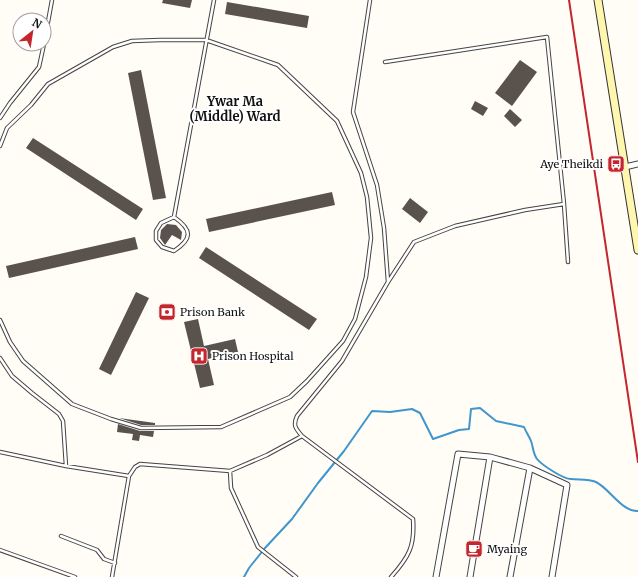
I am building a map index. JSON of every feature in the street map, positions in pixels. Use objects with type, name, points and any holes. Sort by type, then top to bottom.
[{"type":"main road","points":[[598,0],[638,250]]},
{"type":"street","points":[[625,167],[638,164]]},
{"type":"street","points":[[436,577],[458,454],[490,458],[530,468],[567,485],[552,577]]},
{"type":"street","points":[[470,577],[490,458]]},
{"type":"street","points":[[510,577],[530,468]]},
{"type":"lane","points":[[50,12],[52,0]]},
{"type":"lane","points":[[174,217],[214,0]]},
{"type":"lane","points":[[370,0],[353,112],[377,185],[384,228],[388,282]]},
{"type":"lane","points":[[385,62],[547,37],[564,204],[568,262]]},
{"type":"lane","points":[[0,146],[7,128],[31,105],[48,84],[113,47],[132,41],[206,40],[278,65],[337,121],[361,173],[367,197],[371,238],[366,277],[355,319],[343,341],[307,381],[290,396],[221,427],[141,428],[72,404],[23,361],[10,342],[0,320]]},
{"type":"lane","points":[[0,118],[39,67],[42,52]]},
{"type":"lane","points":[[391,577],[410,552],[414,533],[413,519],[302,436],[294,428],[294,422],[297,416],[342,362],[388,282],[414,242],[455,226],[525,210],[564,204]]},
{"type":"lane","points":[[174,217],[187,228],[188,236],[182,246],[174,251],[162,247],[156,240],[156,231],[161,223],[174,217]]},
{"type":"lane","points":[[1,361],[12,376],[59,414],[63,421],[66,466]]},
{"type":"lane","points":[[112,577],[129,476],[135,467],[140,464],[230,471],[267,455],[302,436]]},
{"type":"lane","points":[[0,452],[66,466],[129,476]]},
{"type":"lane","points":[[230,471],[231,488],[258,547],[296,577]]},
{"type":"lane","points":[[61,536],[97,550],[104,559],[115,563]]},
{"type":"lane","points":[[0,550],[75,577]]},
{"type":"building","points":[[163,0],[192,0],[190,8],[162,3]]},
{"type":"building","points":[[227,2],[309,16],[307,28],[225,14]]},
{"type":"building","points":[[520,60],[537,72],[512,106],[495,93]]},
{"type":"building","points":[[141,70],[166,198],[153,200],[128,73]]},
{"type":"building","points":[[475,101],[488,108],[483,116],[471,109]]},
{"type":"building","points":[[510,109],[522,120],[515,127],[504,116]]},
{"type":"building","points":[[33,138],[143,209],[136,220],[26,148]]},
{"type":"building","points":[[332,192],[335,205],[209,232],[206,219]]},
{"type":"building","points":[[410,198],[428,212],[420,223],[402,209]]},
{"type":"building","points":[[167,224],[176,225],[182,232],[181,240],[172,235],[165,245],[160,238],[161,230]]},
{"type":"building","points":[[135,237],[138,249],[9,278],[6,266]]},
{"type":"building","points":[[206,247],[317,319],[309,330],[199,258]]},
{"type":"building","points":[[136,292],[149,298],[111,375],[99,369]]},
{"type":"building","points":[[198,319],[204,346],[235,339],[238,352],[208,359],[214,385],[200,388],[184,322]]},
{"type":"building","points":[[119,418],[155,423],[155,425],[141,425]]},
{"type":"building","points":[[118,424],[140,431],[154,431],[153,437],[140,435],[139,441],[132,440],[133,434],[117,432]]},
{"type":"waterway","points":[[244,577],[249,568],[265,548],[292,519],[318,483],[344,451],[372,411],[390,412],[412,409],[420,413],[433,439],[459,430],[469,429],[471,409],[480,408],[496,421],[524,427],[531,441],[536,457],[540,462],[553,471],[563,477],[596,482],[621,504],[627,508],[638,511]]},
{"type":"railway","points":[[569,0],[638,462]]},
{"type":"place","name":"Aye Theikdi","points":[[616,164]]},
{"type":"place","name":"Prison Bank","points":[[167,312]]},
{"type":"place","name":"Prison Hospital","points":[[199,356]]},
{"type":"place","name":"Myaing","points":[[474,549]]},
{"type":"district","name":"Ywar Ma (Middle) Ward","points":[[235,108]]}]
